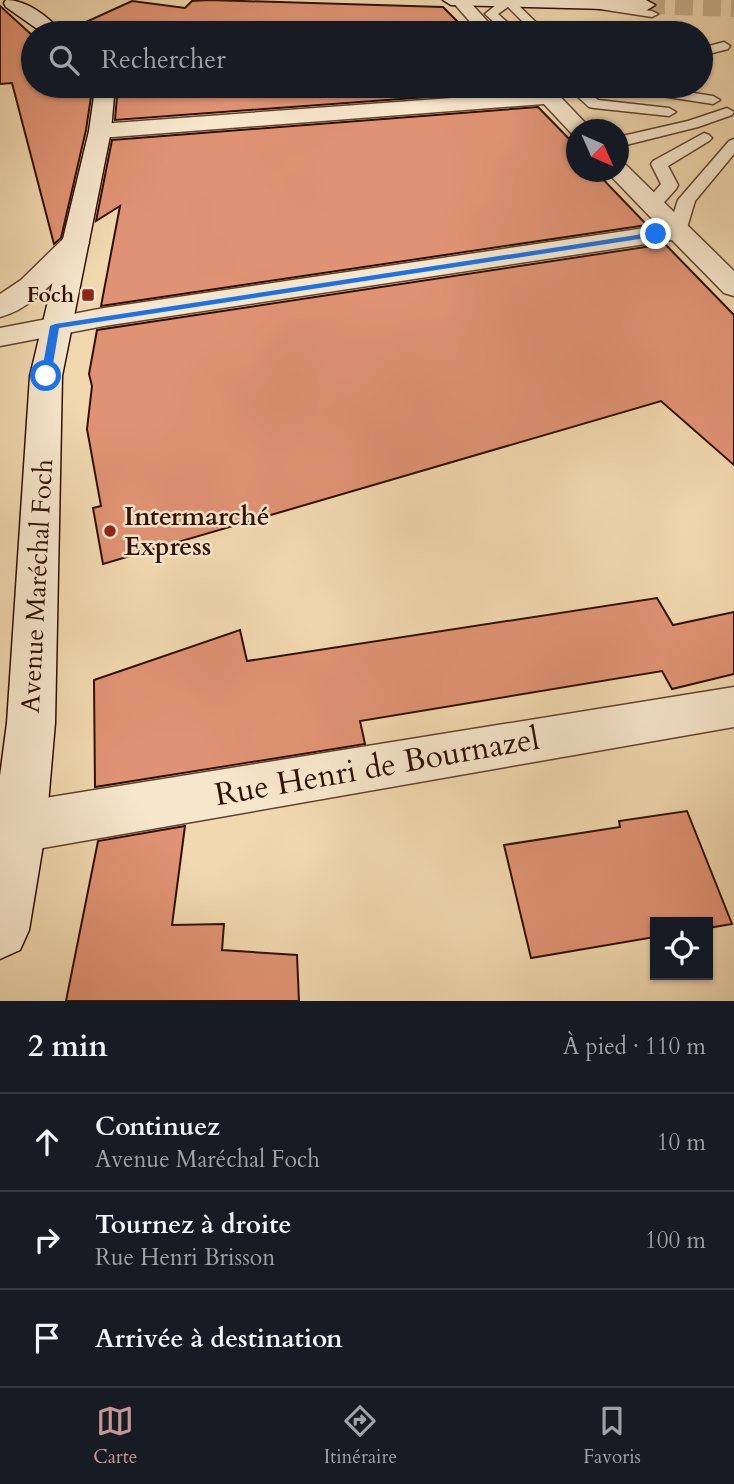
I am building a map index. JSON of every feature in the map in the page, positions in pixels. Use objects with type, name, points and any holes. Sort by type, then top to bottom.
[{"type":"street","points":[[452,0],[575,3],[649,10]]},
{"type":"street","points":[[459,0],[478,21]]},
{"type":"street","points":[[33,16],[38,7],[48,1]]},
{"type":"street","points":[[8,3],[39,21]]},
{"type":"street","name":"Avenue Maréchal Foch","points":[[0,930],[20,827],[31,723],[46,376],[100,131],[104,98]]},
{"type":"street","points":[[100,131],[466,98]]},
{"type":"street","points":[[551,98],[571,119]]},
{"type":"street","points":[[629,181],[734,287]]},
{"type":"street","points":[[0,337],[55,326],[677,231]]},
{"type":"street","points":[[0,308],[31,286],[75,243]]},
{"type":"street","name":"Rue Henri de Bournazel","points":[[20,827],[734,707]]},
{"type":"lane","points":[[498,21],[491,15],[508,1],[529,21]]},
{"type":"lane","points":[[713,49],[724,46]]},
{"type":"lane","points":[[587,98],[594,104],[669,112]]},
{"type":"lane","points":[[700,98],[713,100]]},
{"type":"lane","points":[[710,98],[730,115]]},
{"type":"lane","points":[[629,139],[730,115]]},
{"type":"lane","points":[[652,205],[670,185],[659,164],[704,138]]},
{"type":"lane","points":[[677,231],[687,200],[734,144]]},
{"type":"building","points":[[132,1],[185,8],[192,1],[443,7],[457,21],[88,21]]},
{"type":"building","points":[[0,6],[21,25],[21,98],[91,98],[61,238],[54,244],[12,83],[0,84]]},
{"type":"building","points":[[117,98],[413,98],[115,120]]},
{"type":"building","points":[[538,107],[566,136],[566,182],[606,182],[647,225],[101,306],[120,206],[96,221],[112,140]]},
{"type":"building","points":[[665,244],[734,315],[734,465],[661,401],[103,564],[93,508],[101,506],[87,429],[92,386],[89,374],[97,330]]},
{"type":"building","points":[[657,598],[673,625],[734,612],[734,674],[672,689],[662,671],[360,721],[365,744],[95,787],[94,680],[240,630],[247,661]]},
{"type":"building","points":[[687,811],[732,924],[713,927],[713,917],[650,917],[650,938],[531,958],[504,845],[620,827],[619,821]]},
{"type":"building","points":[[185,826],[172,925],[224,924],[222,950],[297,955],[299,1001],[66,1001],[98,841]]},
{"type":"tunnel","points":[[647,5],[734,8]]},
{"type":"place","name":"Foch","points":[[88,295]]},
{"type":"place","name":"Intermarché Express","points":[[110,531]]},
{"type":"route","points":[[46,376],[55,326],[656,234]]}]
